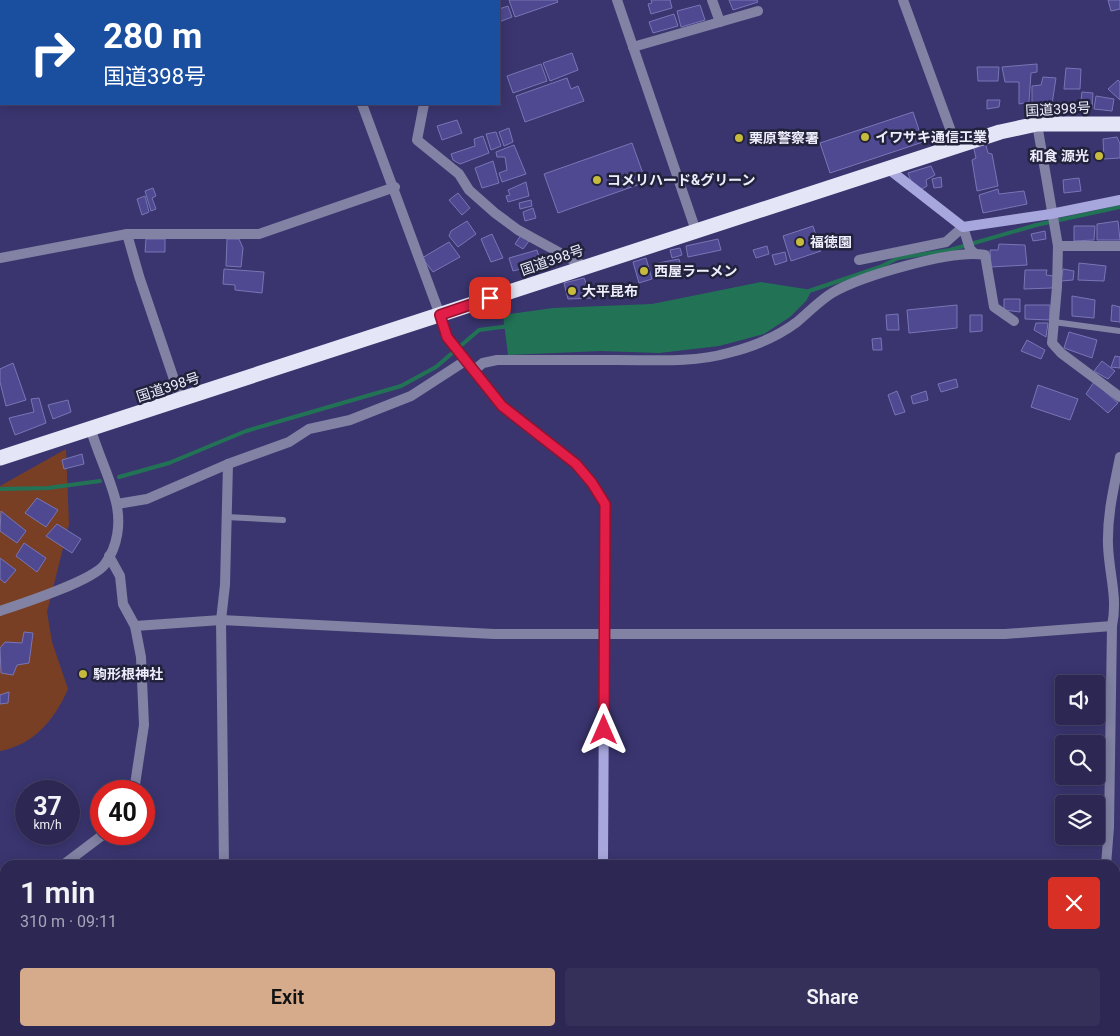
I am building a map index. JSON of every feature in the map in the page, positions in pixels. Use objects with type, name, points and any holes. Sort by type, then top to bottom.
[{"type":"highway","name":"国道398号","points":[[0,458],[91,430],[956,145],[1000,132],[1037,124],[1120,124]]},
{"type":"street","points":[[617,0],[696,231]]},
{"type":"street","points":[[712,0],[720,22]]},
{"type":"street","points":[[904,0],[956,145]]},
{"type":"street","points":[[633,47],[758,11]]},
{"type":"street","points":[[362,105],[394,187],[447,337],[502,406],[576,464],[592,483],[605,504],[603,860]]},
{"type":"street","points":[[424,105],[417,140],[459,174],[469,190],[495,213],[518,230],[584,266]]},
{"type":"street","points":[[1037,124],[1051,215],[1058,246],[1057,287],[1052,343],[1120,397]]},
{"type":"street","points":[[886,167],[965,232],[972,251]]},
{"type":"street","points":[[0,258],[127,234],[259,234],[394,187]]},
{"type":"street","points":[[859,260],[946,242],[965,232],[1120,200]]},
{"type":"street","points":[[127,234],[139,276],[181,400]]},
{"type":"street","points":[[1058,246],[1120,246]]},
{"type":"street","points":[[473,370],[483,363],[497,360],[654,360],[685,359],[726,354],[760,342],[796,322],[831,293],[865,277],[972,251],[985,255],[994,308],[1014,321]]},
{"type":"street","points":[[117,504],[147,499],[228,464],[289,442],[309,429],[350,420],[411,396],[463,358]]},
{"type":"street","points":[[0,611],[90,576],[104,566],[119,528],[117,504],[91,430]]},
{"type":"street","points":[[1106,860],[1110,807],[1112,626],[1116,608],[1108,546],[1108,514],[1120,457]]},
{"type":"street","points":[[224,860],[221,620],[226,584],[228,464]]},
{"type":"street","points":[[109,556],[120,576],[123,604],[135,626],[141,657],[144,725],[136,780]]},
{"type":"street","points":[[135,626],[221,620],[494,634],[1005,634],[1112,626]]},
{"type":"street","points":[[70,860],[90,845]]},
{"type":"lane","points":[[1054,322],[1120,331]]},
{"type":"lane","points":[[226,517],[283,520]]},
{"type":"shaded area","points":[[761,282],[812,290],[806,301],[790,317],[764,334],[719,346],[659,353],[601,351],[508,355],[503,315],[553,308],[652,304]]},
{"type":"shaded area","points":[[66,449],[69,524],[47,612],[52,642],[68,689],[57,711],[42,729],[23,743],[0,751],[0,486]]},
{"type":"building","points":[[509,0],[557,0],[558,2],[515,17]]},
{"type":"building","points":[[651,0],[670,0],[672,8],[651,14],[648,4],[652,3]]},
{"type":"building","points":[[729,0],[757,0],[758,2],[733,10]]},
{"type":"building","points":[[1108,0],[1120,0],[1120,9],[1111,11]]},
{"type":"building","points":[[700,5],[705,20],[681,27],[677,11]]},
{"type":"building","points":[[508,6],[512,17],[500,22],[500,9]]},
{"type":"building","points":[[674,14],[678,26],[653,33],[649,22]]},
{"type":"building","points":[[572,53],[578,70],[550,81],[543,63]]},
{"type":"building","points":[[541,64],[547,81],[513,93],[507,76]]},
{"type":"building","points":[[1037,64],[1037,72],[1031,73],[1029,102],[1019,104],[1019,82],[1005,82],[1002,67]]},
{"type":"building","points":[[977,67],[999,67],[998,81],[978,81]]},
{"type":"building","points":[[1066,68],[1081,69],[1080,89],[1064,89]]},
{"type":"building","points":[[1043,77],[1056,78],[1052,104],[1032,103],[1032,86],[1041,85]]},
{"type":"building","points":[[567,78],[571,89],[578,86],[584,101],[525,122],[516,96]]},
{"type":"building","points":[[1118,80],[1120,82],[1120,100],[1108,89]]},
{"type":"building","points":[[1082,92],[1093,93],[1092,109],[1080,108]]},
{"type":"building","points":[[1096,96],[1114,99],[1112,111],[1094,109]]},
{"type":"building","points":[[987,100],[1000,100],[999,107],[987,109]]},
{"type":"building","points":[[913,112],[923,142],[830,173],[820,143]]},
{"type":"building","points":[[457,120],[462,133],[442,140],[437,126]]},
{"type":"building","points":[[509,128],[513,142],[504,146],[499,132]]},
{"type":"building","points":[[496,132],[501,146],[491,150],[486,134]]},
{"type":"building","points":[[483,136],[489,153],[460,164],[453,160],[451,154],[475,146],[474,139]]},
{"type":"building","points":[[1117,137],[1120,144],[1120,158],[1104,159],[1103,139]]},
{"type":"building","points":[[985,142],[988,153],[992,154],[998,186],[977,191],[972,160],[976,158],[973,145]]},
{"type":"building","points":[[632,143],[646,182],[558,213],[544,174]]},
{"type":"building","points":[[514,145],[526,174],[502,182],[499,173],[507,170],[505,157],[497,157],[496,152]]},
{"type":"building","points":[[493,161],[499,183],[482,188],[475,168]]},
{"type":"building","points":[[931,166],[935,175],[926,180],[927,186],[920,190],[912,184],[908,173]]},
{"type":"building","points":[[941,177],[942,187],[934,188],[932,179]]},
{"type":"building","points":[[1079,178],[1081,191],[1064,193],[1063,180]]},
{"type":"building","points":[[526,182],[529,196],[508,202],[506,196],[510,195],[508,190]]},
{"type":"building","points":[[153,188],[156,196],[152,198],[156,209],[151,211],[145,191]]},
{"type":"building","points":[[998,189],[999,194],[1024,191],[1027,204],[983,213],[979,195]]},
{"type":"building","points":[[458,193],[470,208],[462,215],[449,200]]},
{"type":"building","points":[[145,196],[149,212],[142,215],[137,199]]},
{"type":"building","points":[[531,200],[532,206],[520,209],[519,203]]},
{"type":"building","points":[[533,208],[536,218],[525,221],[523,212]]},
{"type":"building","points":[[467,221],[476,234],[458,247],[449,236],[451,231]]},
{"type":"building","points":[[1118,221],[1120,240],[1097,240],[1097,224]]},
{"type":"building","points":[[813,226],[821,251],[791,261],[783,236]]},
{"type":"building","points":[[1074,226],[1095,226],[1094,240],[1074,241]]},
{"type":"building","points":[[1045,231],[1046,239],[1033,241],[1031,234]]},
{"type":"building","points":[[492,234],[503,258],[491,262],[481,239]]},
{"type":"building","points":[[521,235],[529,241],[523,249],[515,244]]},
{"type":"building","points":[[146,239],[165,239],[165,252],[145,252]]},
{"type":"building","points":[[227,239],[239,239],[243,248],[241,267],[226,266]]},
{"type":"building","points":[[718,239],[721,250],[688,257],[686,246]]},
{"type":"building","points":[[449,242],[460,257],[433,272],[422,258]]},
{"type":"building","points":[[999,244],[1025,245],[1027,265],[991,267],[990,250],[998,250]]},
{"type":"building","points":[[767,246],[769,254],[756,258],[753,250]]},
{"type":"building","points":[[680,248],[682,255],[672,258],[670,250]]},
{"type":"building","points":[[537,250],[539,257],[548,256],[548,262],[513,271],[509,258]]},
{"type":"building","points":[[785,252],[787,261],[775,265],[772,255]]},
{"type":"building","points":[[646,258],[652,279],[639,283],[633,262]]},
{"type":"building","points":[[679,259],[683,274],[665,278],[664,273],[655,275],[653,264]]},
{"type":"building","points":[[1079,263],[1106,266],[1104,281],[1078,280]]},
{"type":"building","points":[[224,269],[264,272],[262,293],[235,290],[235,285],[223,284]]},
{"type":"building","points":[[1063,269],[1074,271],[1073,280],[1061,281]]},
{"type":"building","points":[[1025,270],[1047,270],[1046,275],[1054,276],[1052,288],[1024,289]]},
{"type":"building","points":[[584,278],[592,298],[568,299],[564,283]]},
{"type":"building","points":[[1072,296],[1095,300],[1094,318],[1072,316]]},
{"type":"building","points":[[1004,299],[1020,299],[1020,312],[1004,310]]},
{"type":"building","points":[[957,305],[957,328],[909,333],[907,310]]},
{"type":"building","points":[[1025,305],[1050,305],[1050,320],[1025,319]]},
{"type":"building","points":[[1112,305],[1120,307],[1120,322],[1111,321]]},
{"type":"building","points":[[898,314],[899,330],[887,330],[886,315]]},
{"type":"building","points":[[970,315],[982,315],[982,331],[970,332]]},
{"type":"building","points":[[1036,323],[1048,323],[1046,337],[1034,330]]},
{"type":"building","points":[[1069,332],[1097,340],[1092,358],[1064,348]]},
{"type":"building","points":[[881,338],[882,350],[873,350],[872,339]]},
{"type":"building","points":[[1027,340],[1045,350],[1041,359],[1021,351]]},
{"type":"building","points":[[1115,356],[1120,357],[1120,368],[1111,367]]},
{"type":"building","points":[[1102,361],[1115,371],[1108,379],[1094,371]]},
{"type":"building","points":[[13,363],[26,400],[6,406],[0,382],[0,369]]},
{"type":"building","points":[[956,379],[958,387],[941,392],[938,384]]},
{"type":"building","points":[[1094,382],[1118,403],[1108,413],[1086,394]]},
{"type":"building","points":[[1038,385],[1078,399],[1070,420],[1031,407]]},
{"type":"building","points":[[897,391],[905,412],[895,415],[888,395]]},
{"type":"building","points":[[926,391],[928,400],[913,404],[911,396]]},
{"type":"building","points":[[39,398],[46,423],[15,435],[9,418],[34,412],[31,399]]},
{"type":"building","points":[[68,400],[71,412],[53,419],[48,405]]},
{"type":"building","points":[[82,454],[84,464],[64,469],[62,460]]},
{"type":"building","points":[[37,498],[58,510],[46,527],[25,513]]},
{"type":"building","points":[[1,511],[26,531],[17,543],[0,531]]},
{"type":"building","points":[[57,524],[81,539],[72,553],[46,536]]},
{"type":"building","points":[[24,543],[46,558],[37,572],[16,556]]},
{"type":"building","points":[[0,558],[16,570],[5,583],[0,579]]},
{"type":"building","points":[[24,632],[33,633],[29,663],[17,665],[13,675],[1,673],[0,648],[5,642],[22,643]]},
{"type":"building","points":[[9,692],[8,703],[0,704],[0,695]]},
{"type":"waterway","points":[[809,291],[880,267],[898,258],[950,250],[1036,225],[1120,207]]},
{"type":"waterway","points":[[119,477],[169,463],[246,431],[401,386],[436,367],[479,330],[509,326]]},
{"type":"waterway","points":[[0,489],[48,488],[100,481]]},
{"type":"place","name":"イワサキ通信工業","points":[[865,137]]},
{"type":"place","name":"栗原警察署","points":[[739,138]]},
{"type":"place","name":"和食 源光","points":[[1099,156]]},
{"type":"place","name":"コメリハード&グリーン","points":[[597,180]]},
{"type":"place","name":"福徳園","points":[[800,242]]},
{"type":"place","name":"西屋ラーメン","points":[[644,271]]},
{"type":"place","name":"大平昆布","points":[[572,291]]},
{"type":"place","name":"駒形根神社","points":[[83,674]]},
{"type":"route","points":[[490,298],[440,315],[447,337],[502,406],[557,447],[576,464],[592,483],[605,504],[604,730]]}]
